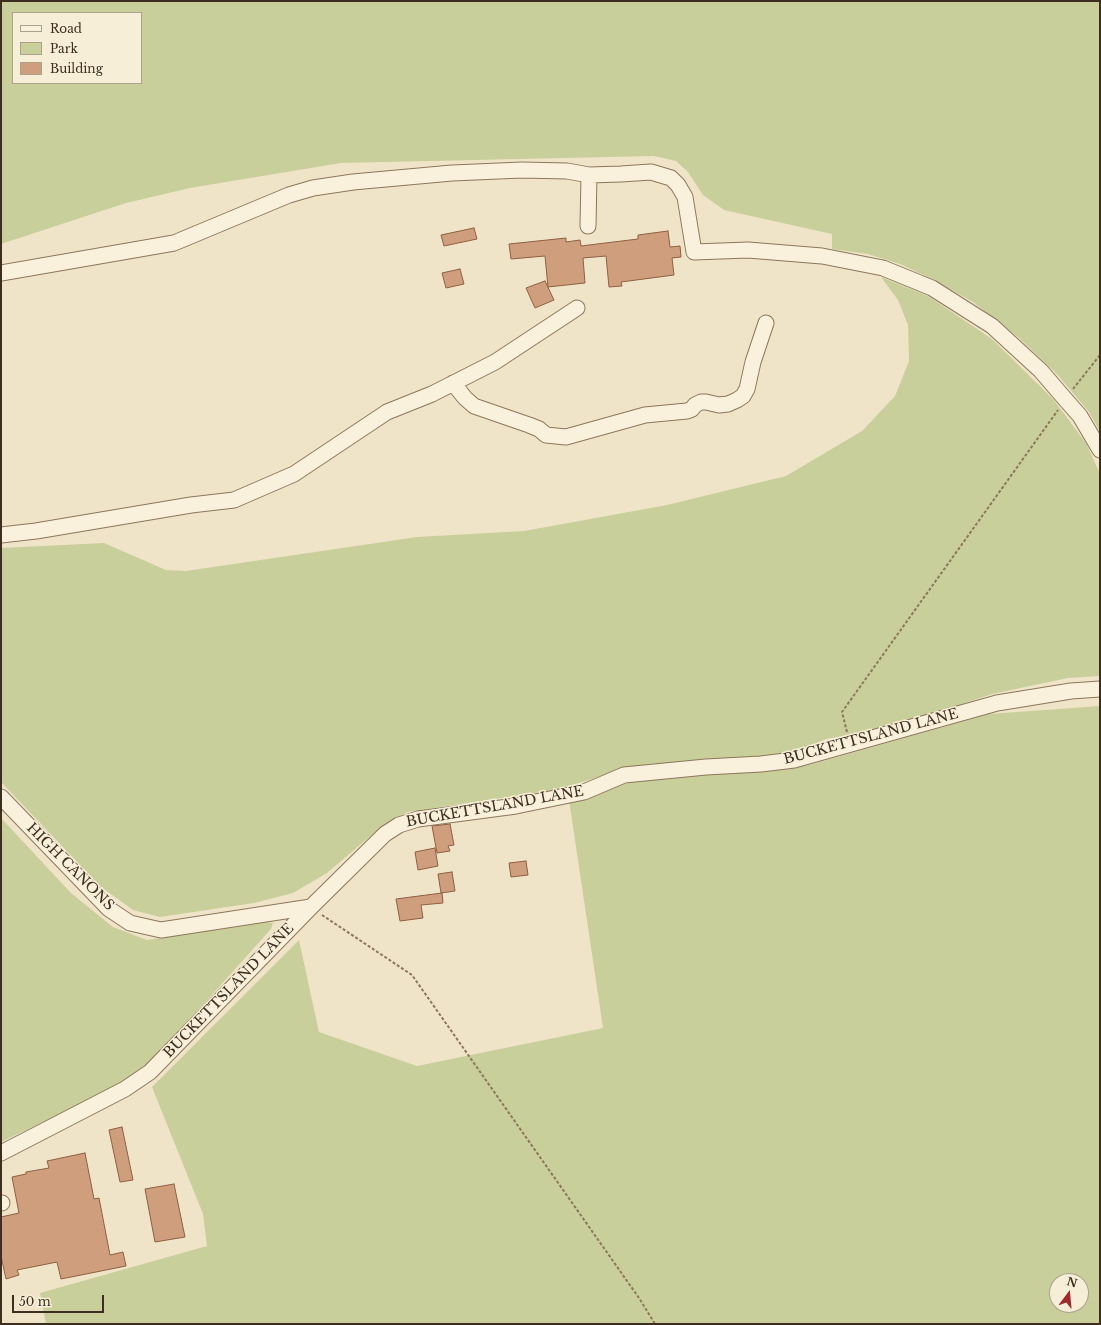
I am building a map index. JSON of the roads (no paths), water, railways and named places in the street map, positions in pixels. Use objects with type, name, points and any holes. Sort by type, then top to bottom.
[{"type":"street","points":[[1,273],[174,243],[289,195],[313,188],[353,182],[452,173],[522,170],[567,171],[589,175],[651,172],[671,178],[678,185],[684,197],[694,252],[748,250],[822,256],[882,268],[932,288],[992,326],[1041,371],[1080,416],[1100,450]]},
{"type":"street","points":[[588,226],[589,175]]},
{"type":"street","points":[[1,535],[36,531],[191,505],[234,500],[294,474],[387,412],[432,394],[495,362],[577,308]]},
{"type":"street","points":[[453,384],[474,406],[539,429],[546,435],[566,438],[645,415],[687,411],[701,402],[718,405],[728,404],[744,396],[766,323]]},
{"type":"street","name":"BUCKETTSLAND LANE","points":[[1,1153],[125,1089],[150,1072],[311,907],[386,834],[399,825],[418,818],[516,806],[584,792],[624,776],[690,768],[760,764],[794,760],[997,703],[1071,691],[1100,689]]},
{"type":"street","name":"HIGH CANONS","points":[[1,797],[109,908],[130,923],[161,930],[311,907]]}]
